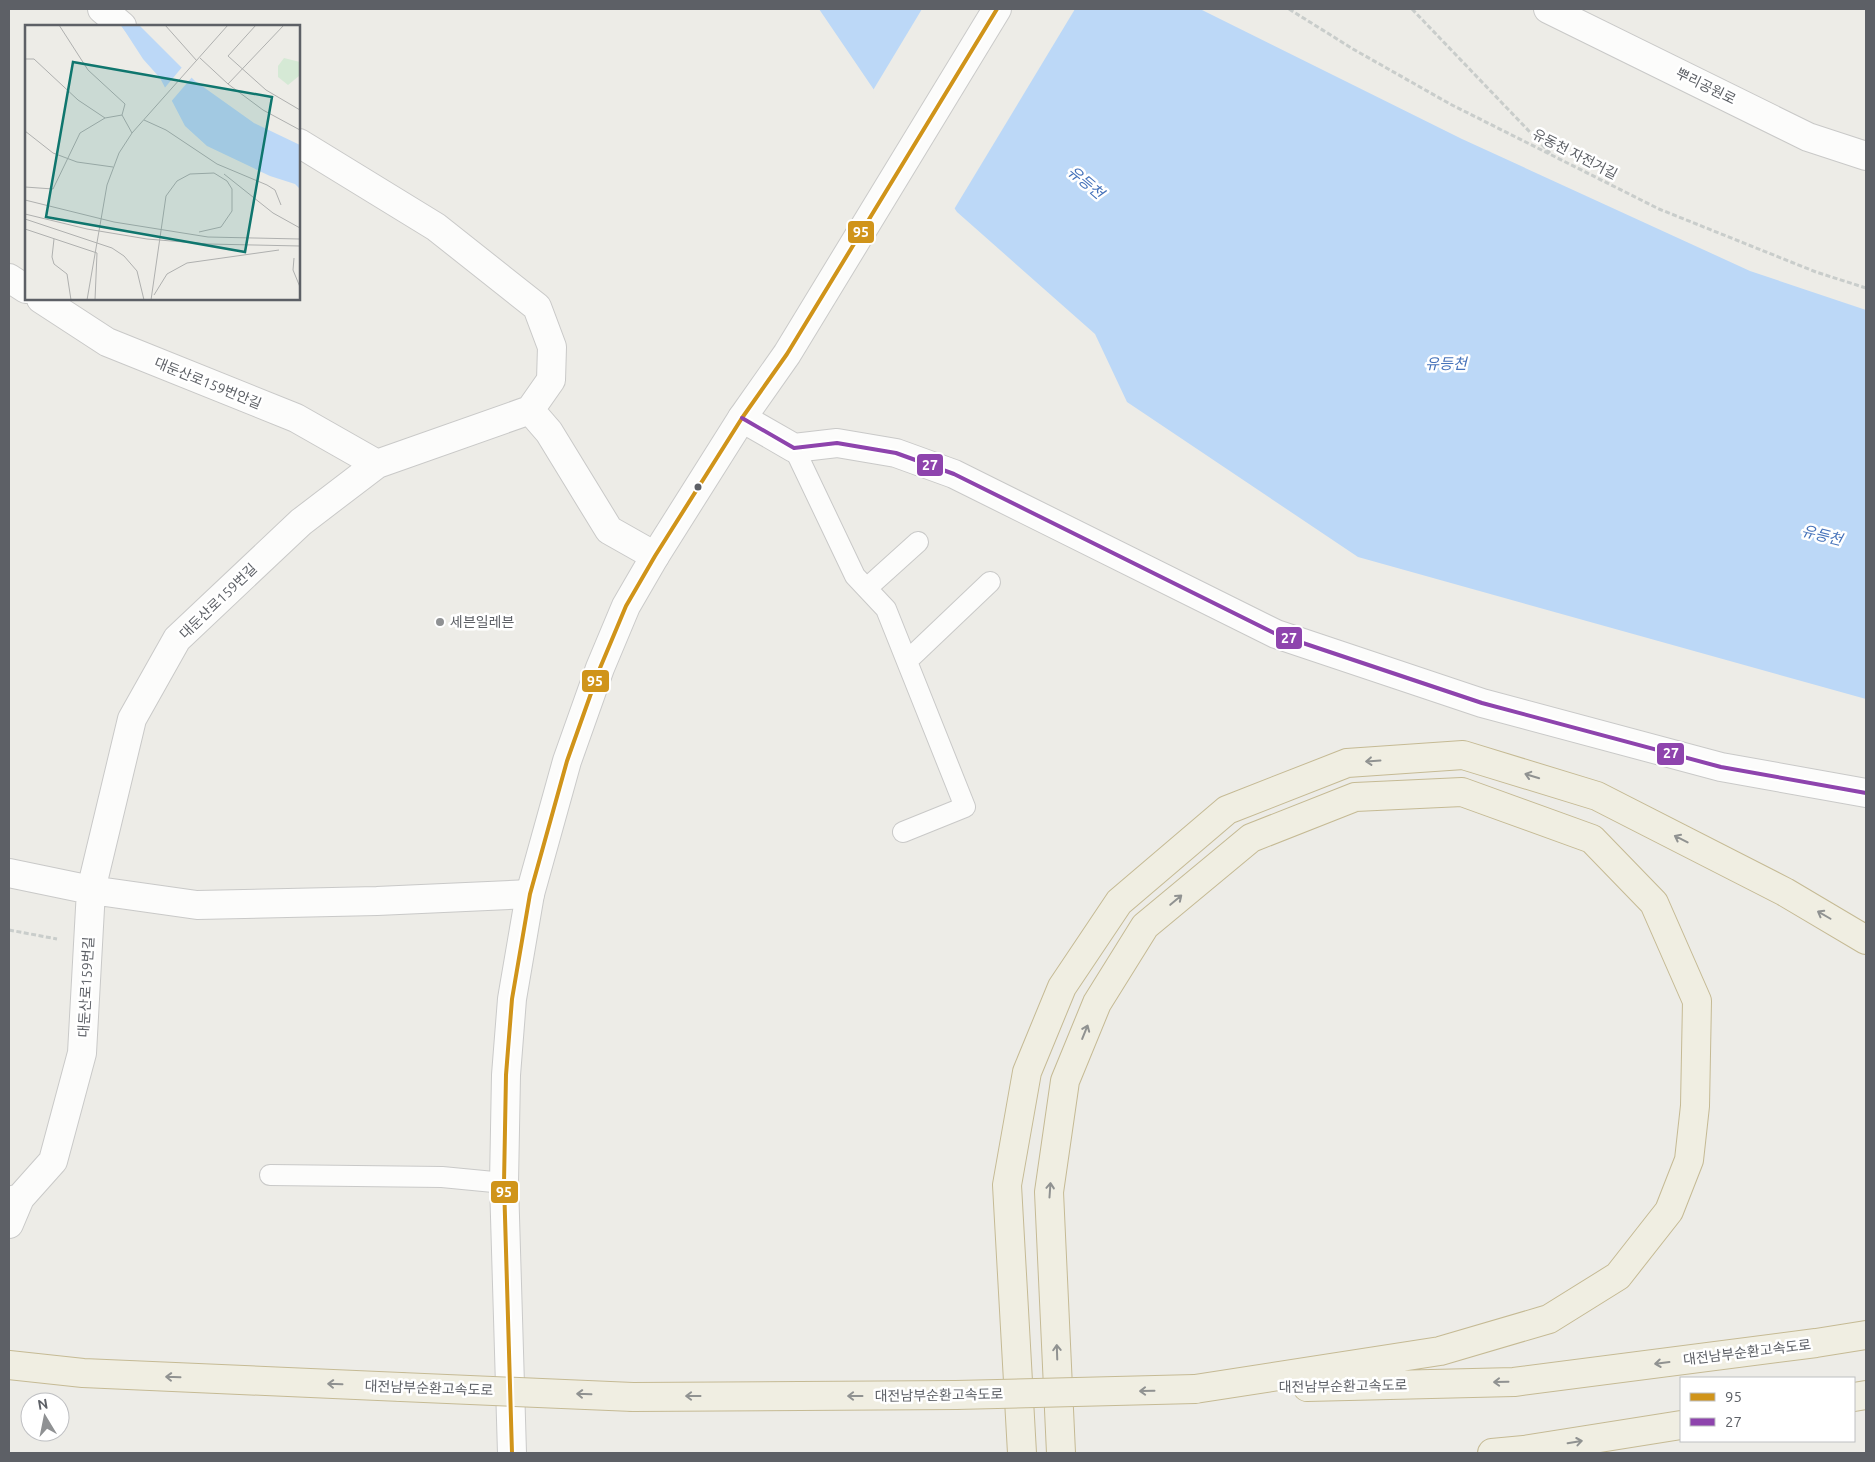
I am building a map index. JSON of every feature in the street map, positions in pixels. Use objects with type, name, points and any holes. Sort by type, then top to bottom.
[{"type":"highway","points":[[1022,1453],[1007,1185],[1027,1072],[1062,987],[1119,902],[1227,810],[1346,763],[1463,755],[1597,796],[1785,892],[1866,940]]},
{"type":"highway","points":[[1061,1453],[1049,1192],[1065,1081],[1097,1003],[1145,926],[1251,838],[1355,797],[1462,792],[1592,839],[1654,903],[1697,1001],[1695,1106],[1689,1160],[1669,1211],[1618,1276],[1549,1319],[1440,1351],[1195,1389]]},
{"type":"highway","name":"대전남부순환고속도로","points":[[9,1365],[83,1373],[633,1396],[956,1395],[1514,1382],[1866,1335]]},
{"type":"highway","points":[[1492,1453],[1524,1450],[1680,1425]]},
{"type":"street","points":[[102,9],[121,25]]},
{"type":"street","points":[[512,1453],[504,1182],[506,1075],[512,999],[530,894],[567,762],[600,668],[626,606],[655,556],[742,418],[787,354],[997,9]]},
{"type":"street","name":"뿌리공원로","points":[[1548,9],[1808,137],[1866,156]]},
{"type":"street","points":[[300,144],[436,227],[537,307],[552,347],[552,380],[530,410],[549,432],[609,530],[655,556]]},
{"type":"street","points":[[9,278],[25,289]]},
{"type":"street","name":"대둔산로159번안길","points":[[42,300],[107,342],[296,418],[377,464]]},
{"type":"street","name":"대둔산로159번길","points":[[9,1224],[14,1199],[53,1161],[82,1053],[91,890],[132,719],[177,639],[301,522],[377,464],[530,410]]},
{"type":"street","points":[[742,418],[794,448],[837,443],[896,453],[954,474],[1276,634],[1482,703],[1721,767],[1866,794]]},
{"type":"street","points":[[9,873],[91,890],[197,905],[377,901],[530,894]]},
{"type":"lane","points":[[794,448],[856,576],[886,609],[965,807],[902,832]]},
{"type":"lane","points":[[867,588],[918,542]]},
{"type":"lane","points":[[907,661],[990,582]]},
{"type":"lane","points":[[270,1175],[442,1177],[504,1182]]},
{"type":"path","name":"유동천 자전거길","points":[[1289,9],[1353,49],[1450,104],[1659,209],[1816,272],[1866,288]]},
{"type":"path","points":[[1412,9],[1553,155]]},
{"type":"path","points":[[9,930],[63,940]]},
{"type":"water","name":"유등천","points":[[819,9],[1200,9],[1462,139],[1750,271],[1866,310],[1866,699],[1358,557],[1127,402],[1095,334],[957,212]]},
{"type":"pier","points":[[922,9],[1075,9],[953,211],[872,92]]},
{"type":"transit line","name":"95","points":[[512,1453],[504,1183],[506,1075],[512,999],[530,894],[567,761],[600,668],[626,606],[655,556],[742,418],[787,354],[997,9]]},
{"type":"transit line","name":"27","points":[[742,418],[794,448],[837,443],[896,453],[954,474],[1276,634],[1482,703],[1721,767],[1866,793]]},
{"type":"place","name":"세븐일레븐","points":[[440,622]]}]
